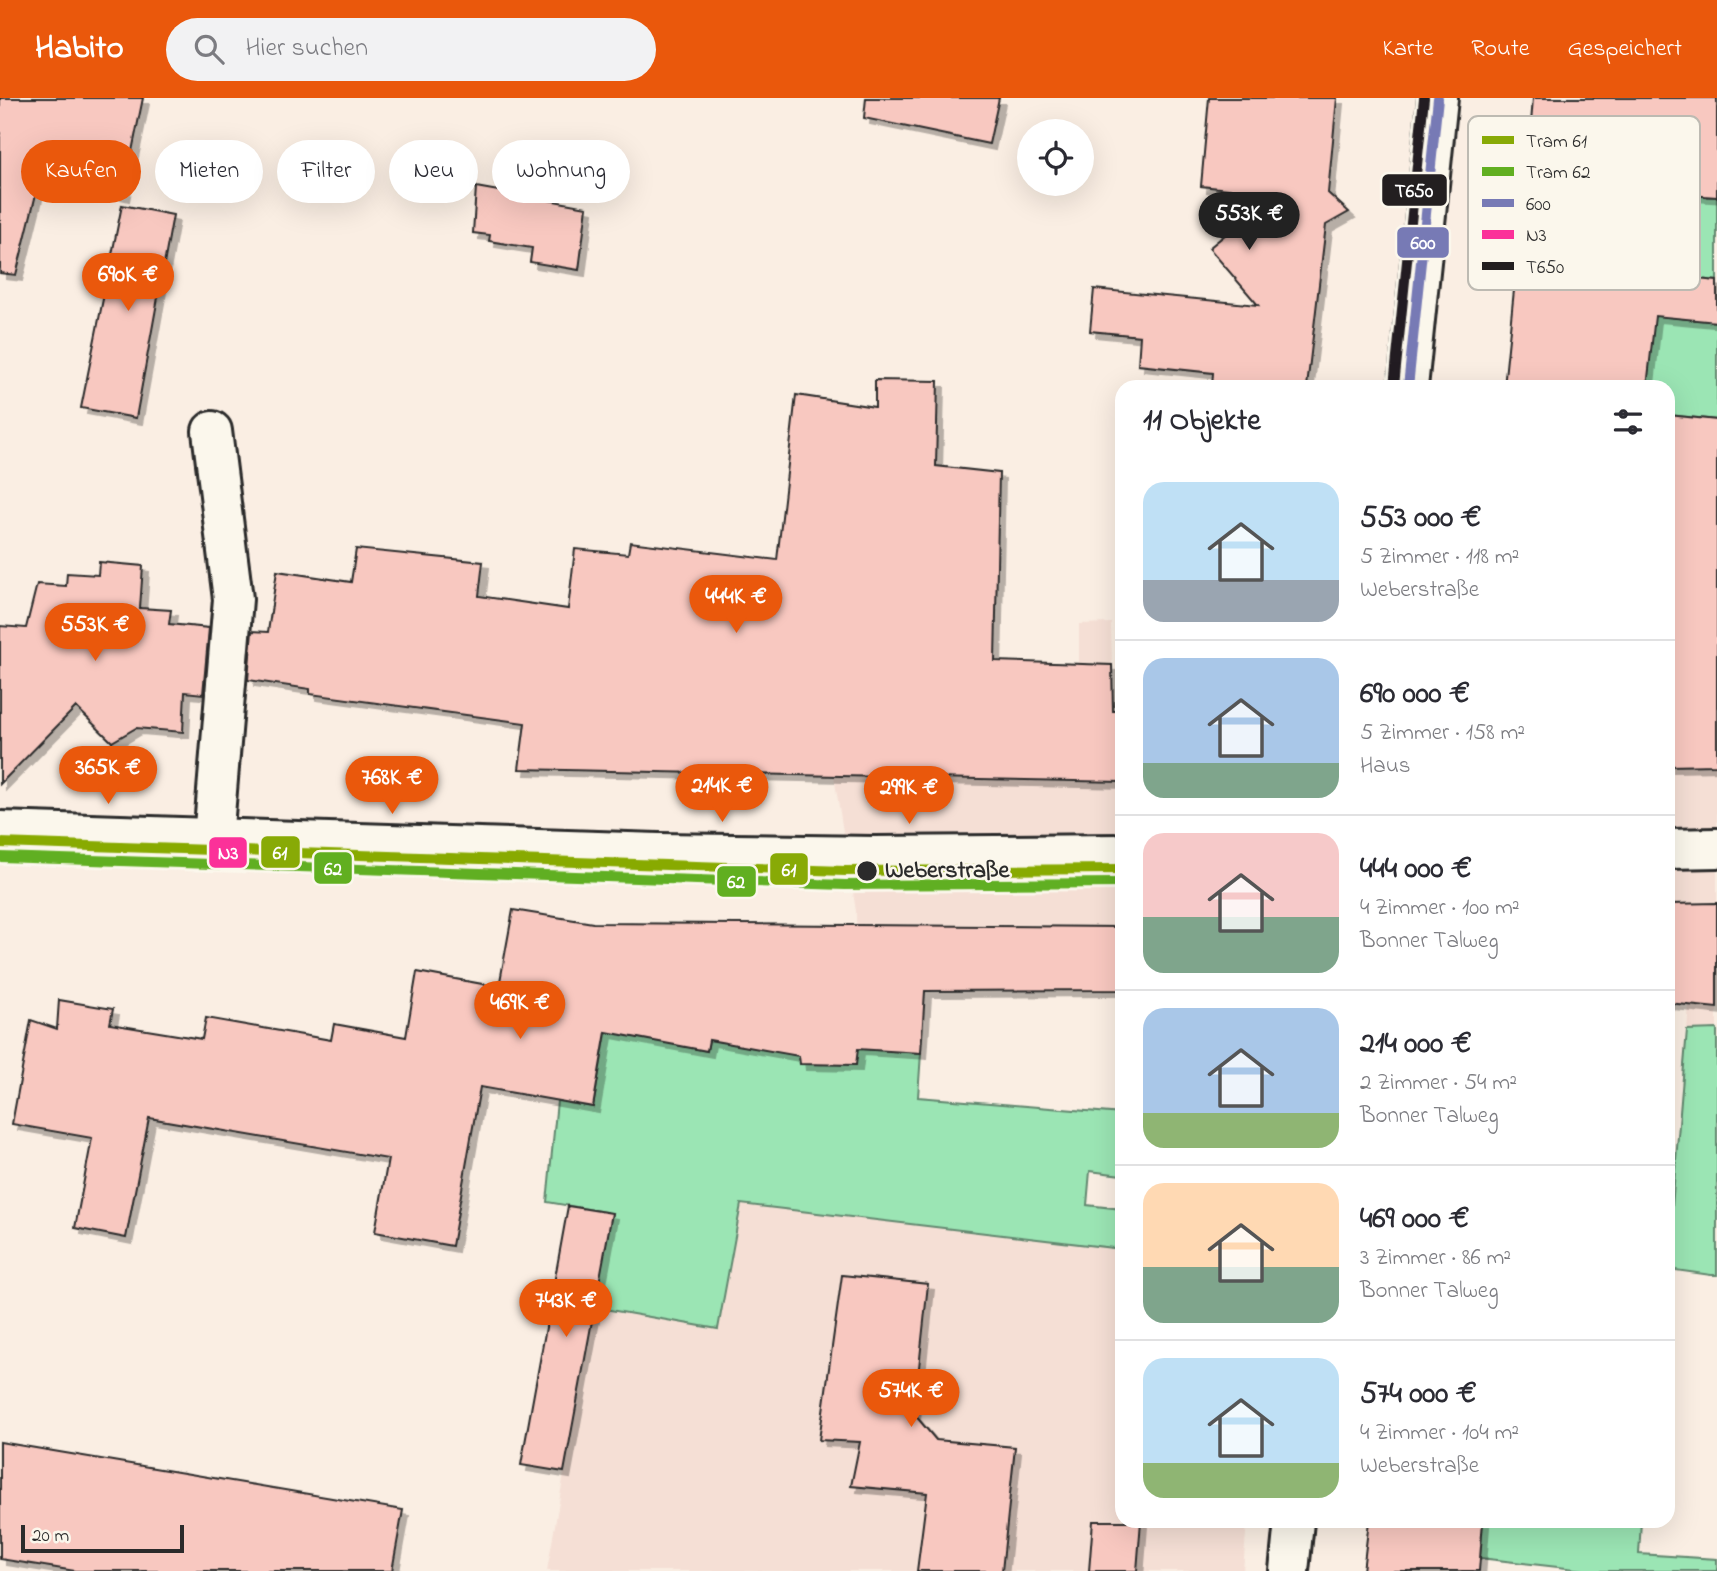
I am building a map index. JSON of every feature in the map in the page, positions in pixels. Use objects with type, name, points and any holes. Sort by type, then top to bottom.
[{"type":"street","points":[[1409,380],[1438,98]]},
{"type":"street","points":[[212,431],[233,599],[212,839]]},
{"type":"street","points":[[0,831],[659,853],[874,856],[1115,854]]},
{"type":"street","points":[[1675,849],[1717,848]]},
{"type":"street","points":[[1289,1571],[1293,1528]]},
{"type":"shaded area","points":[[1675,416],[1717,420],[1717,1029],[1687,1030],[1689,1004],[1675,1003]]},
{"type":"shaded area","points":[[960,600],[996,601],[995,690],[1015,662],[1055,663],[1055,696],[1079,696],[1079,624],[1111,623],[1115,710],[1115,990],[925,991],[917,1052],[858,1049],[856,911],[834,776],[868,776]]},
{"type":"shaded area","points":[[741,1204],[1115,1248],[1115,1528],[1246,1528],[1243,1571],[547,1571],[593,1307],[717,1329]]},
{"type":"green space","points":[[1708,152],[1708,197],[1717,197],[1717,281],[1700,279],[1700,153]]},
{"type":"green space","points":[[1598,310],[1717,322],[1717,420],[1675,416],[1675,380],[1599,380]]},
{"type":"green space","points":[[607,1028],[707,1051],[709,1040],[799,1042],[800,1064],[858,1049],[921,1053],[918,1097],[1115,1113],[1115,1174],[1090,1171],[1087,1205],[1115,1208],[1115,1248],[741,1204],[718,1329],[593,1307],[612,1213],[547,1202],[557,1101],[593,1107]]},
{"type":"green space","points":[[1717,1029],[1717,1275],[1675,1270],[1675,1171],[1687,1030]]},
{"type":"green space","points":[[1482,1528],[1641,1528],[1639,1554],[1717,1559],[1717,1571],[1593,1571],[1480,1558]]},
{"type":"building","points":[[0,98],[143,98],[134,140],[21,140],[21,203],[34,203],[16,275],[0,273]]},
{"type":"building","points":[[866,98],[999,98],[989,144],[864,118]]},
{"type":"building","points":[[1209,98],[1337,98],[1328,193],[1349,212],[1326,225],[1308,380],[1212,380],[1213,373],[1138,365],[1140,336],[1090,331],[1094,289],[1258,305],[1209,248],[1275,194],[1201,186]]},
{"type":"building","points":[[1533,98],[1717,98],[1717,197],[1700,196],[1700,116],[1532,116]]},
{"type":"building","points":[[478,187],[492,190],[492,203],[565,203],[587,207],[579,270],[530,262],[532,248],[489,241],[490,235],[473,233]]},
{"type":"building","points":[[122,205],[173,215],[136,418],[81,408]]},
{"type":"building","points":[[1700,279],[1717,281],[1717,322],[1655,316],[1648,380],[1505,380],[1514,290],[1700,290]]},
{"type":"building","points":[[875,380],[938,381],[936,466],[999,473],[995,661],[1112,665],[1115,782],[519,769],[525,723],[310,694],[310,689],[248,680],[252,631],[268,632],[277,571],[351,582],[356,549],[483,562],[479,596],[568,609],[575,549],[628,554],[630,542],[777,560],[796,395],[875,407]]},
{"type":"building","points":[[1675,416],[1717,420],[1717,765],[1675,766]]},
{"type":"building","points":[[99,562],[143,566],[140,608],[171,610],[169,624],[209,628],[203,694],[185,692],[183,732],[136,728],[112,742],[76,707],[0,784],[0,626],[26,628],[37,584],[66,586],[67,573],[98,575]]},
{"type":"building","points":[[1717,903],[1717,1008],[1675,1004],[1675,904]]},
{"type":"building","points":[[513,910],[593,923],[1115,927],[1115,990],[925,991],[921,1053],[858,1049],[856,1065],[800,1064],[799,1056],[709,1040],[707,1051],[606,1032],[593,1107],[480,1087],[452,1246],[375,1232],[388,1159],[149,1118],[126,1238],[75,1228],[92,1138],[12,1124],[31,1020],[57,1029],[59,1000],[113,1009],[110,1024],[202,1039],[206,1018],[331,1040],[334,1024],[406,1037],[417,972],[499,987]]},
{"type":"building","points":[[568,1206],[612,1213],[564,1472],[521,1465]]},
{"type":"building","points":[[842,1275],[928,1284],[914,1414],[936,1440],[1015,1447],[1002,1571],[917,1571],[927,1493],[851,1486],[860,1442],[819,1440]]},
{"type":"building","points":[[0,1442],[403,1510],[392,1571],[75,1571],[0,1559]]},
{"type":"building","points":[[1093,1521],[1115,1521],[1115,1528],[1140,1528],[1137,1571],[1089,1571]]},
{"type":"building","points":[[1368,1528],[1482,1528],[1479,1571],[1363,1571]]},
{"type":"tram line","name":"61","points":[[0,843],[845,871],[1115,869]]},
{"type":"tram line","name":"62","points":[[0,857],[845,885],[1115,883]]},
{"type":"transit line","name":"T650","points":[[1395,380],[1424,98]]},
{"type":"transit line","name":"600","points":[[1409,380],[1438,98]]},
{"type":"transit line","name":"N3","points":[[0,845],[658,867],[874,870],[1115,868]]},
{"type":"place","name":"Weberstraße","points":[[867,871]]}]
